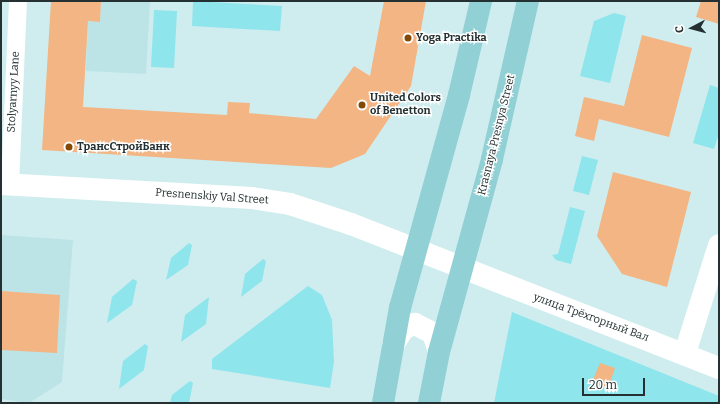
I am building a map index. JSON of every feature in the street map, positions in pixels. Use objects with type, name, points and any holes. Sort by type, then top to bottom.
[{"type":"main road","points":[[383,403],[392,345],[415,251],[481,1]]},
{"type":"main road","name":"Krasnaya Presnya Street","points":[[430,403],[439,352],[462,269],[528,1]]},
{"type":"main road","name":"Presnenskiy Val Street","points":[[6,184],[252,198],[290,204],[351,224],[462,269]]},
{"type":"main road","points":[[685,353],[719,245]]},
{"type":"main road","name":"улица Трёхгорный Вал","points":[[462,269],[685,353],[719,368]]},
{"type":"main road","points":[[392,345],[404,328],[415,324],[426,326],[433,333],[439,352]]},
{"type":"street","name":"Stolyarnyy Lane","points":[[6,184],[18,1]]},
{"type":"shaded area","points":[[101,1],[150,1],[146,74],[86,71],[88,21],[100,22]]},
{"type":"shaded area","points":[[193,1],[282,6],[280,31],[192,26]]},
{"type":"shaded area","points":[[154,10],[177,11],[174,68],[151,67]]},
{"type":"shaded area","points":[[614,13],[626,16],[610,83],[580,76],[594,21]]},
{"type":"shaded area","points":[[710,85],[719,88],[719,133],[714,149],[693,143]]},
{"type":"shaded area","points":[[582,156],[598,160],[589,195],[573,191]]},
{"type":"shaded area","points":[[570,207],[585,211],[571,264],[556,260],[552,255],[558,254]]},
{"type":"shaded area","points":[[1,235],[73,240],[62,382],[29,403],[1,399]]},
{"type":"shaded area","points":[[189,243],[192,245],[188,265],[166,280],[171,258]]},
{"type":"shaded area","points":[[263,259],[266,261],[262,281],[241,297],[245,274]]},
{"type":"shaded area","points":[[133,279],[137,281],[132,305],[107,323],[112,297]]},
{"type":"shaded area","points":[[308,286],[322,295],[332,320],[334,362],[330,388],[212,369],[212,359]]},
{"type":"shaded area","points":[[209,297],[206,324],[181,342],[185,315]]},
{"type":"shaded area","points":[[512,312],[719,396],[719,403],[494,403]]},
{"type":"shaded area","points":[[145,344],[148,346],[144,370],[119,389],[123,361]]},
{"type":"shaded area","points":[[190,381],[193,383],[189,403],[170,403],[172,395]]},
{"type":"building","points":[[51,1],[101,1],[100,22],[88,21],[83,107],[227,115],[228,102],[250,103],[249,113],[316,119],[354,66],[370,76],[384,1],[426,1],[411,86],[365,154],[331,168],[42,150]]},
{"type":"building","points":[[701,1],[719,1],[719,24],[696,17]]},
{"type":"building","points":[[642,35],[692,48],[669,137],[599,119],[594,141],[575,136],[584,97],[624,106]]},
{"type":"building","points":[[613,172],[691,192],[667,287],[622,274],[597,236]]},
{"type":"building","points":[[1,291],[60,295],[57,353],[1,350]]},
{"type":"building","points":[[600,363],[615,368],[608,388],[592,382]]},
{"type":"place","name":"Yoga Practika","points":[[408,38]]},
{"type":"place","name":"United Colors of Benetton","points":[[362,105]]},
{"type":"place","name":"ТрансСтройБанк","points":[[69,147]]}]
